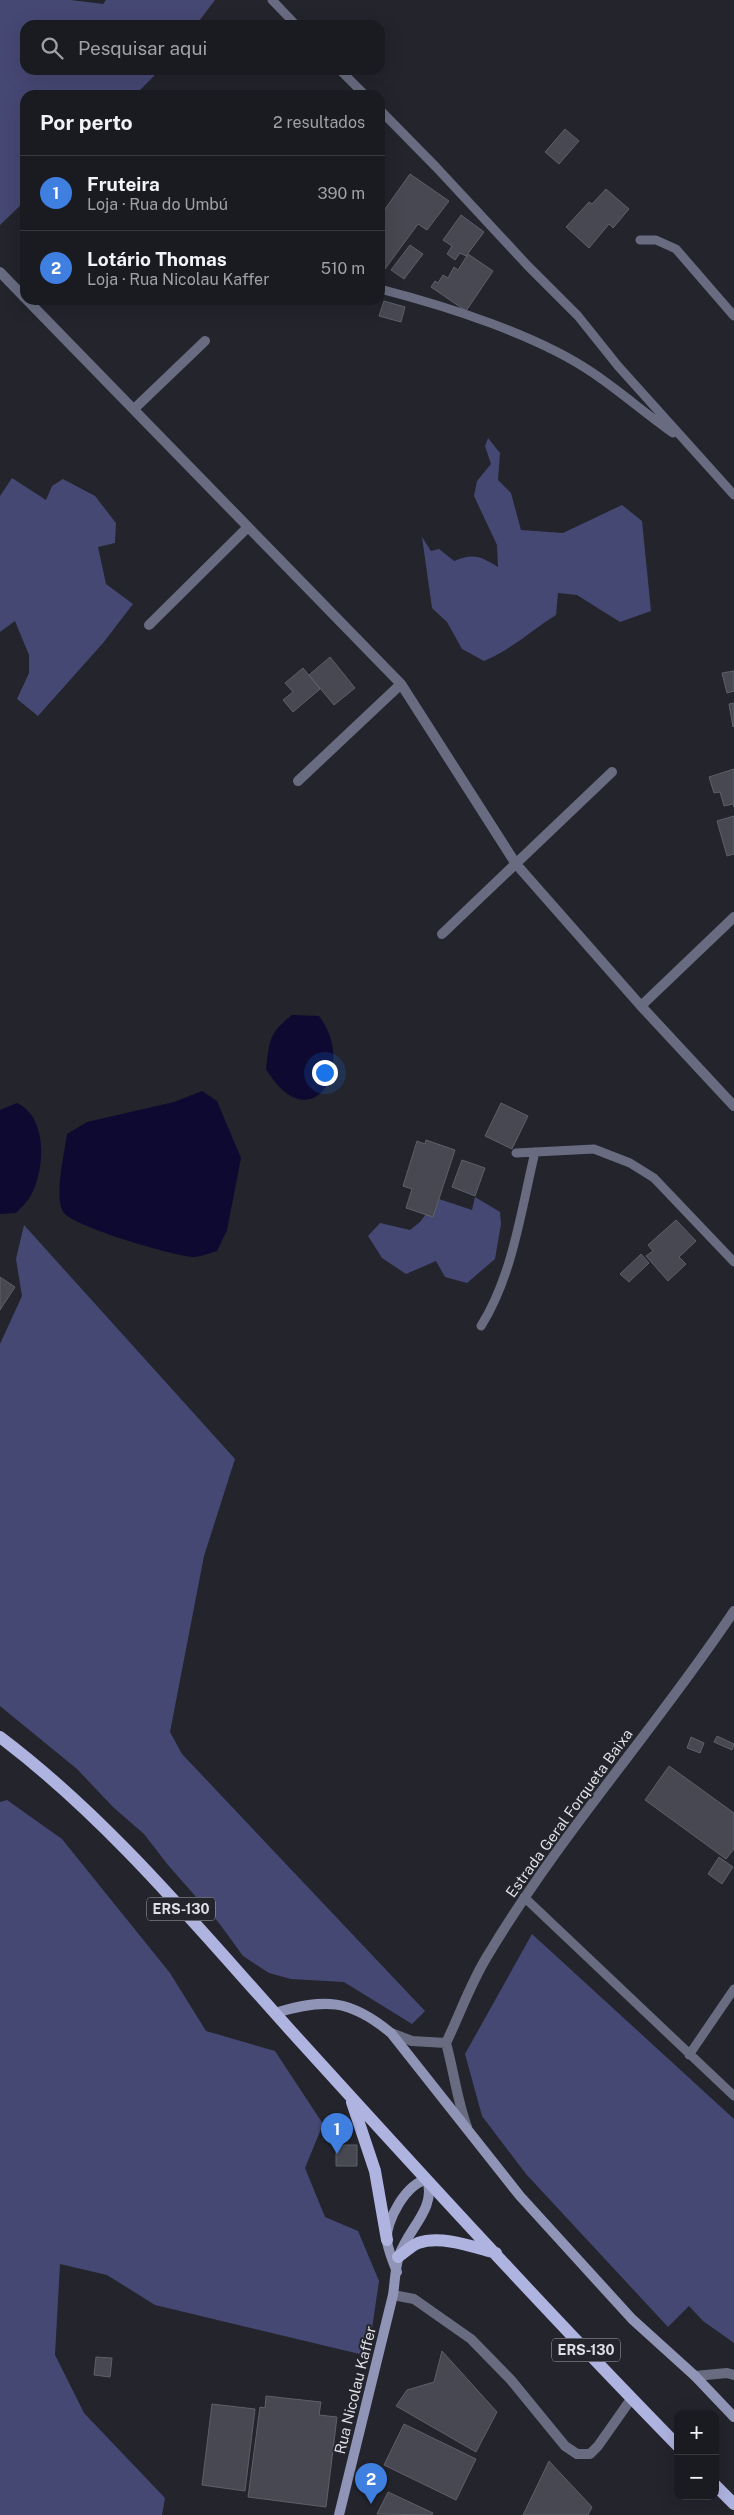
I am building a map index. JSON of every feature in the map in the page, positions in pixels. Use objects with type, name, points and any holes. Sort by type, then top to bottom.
[{"type":"main road","name":"ERS-130","points":[[0,1736],[32,1761],[127,1849],[349,2095],[631,2399],[674,2442]]},
{"type":"main road","points":[[275,2013],[306,2004],[340,2004],[372,2017],[391,2033],[520,2196],[632,2319],[695,2376],[734,2416]]},
{"type":"main road","points":[[349,2095],[374,2171],[387,2240],[396,2272]]},
{"type":"main road","points":[[387,2240],[395,2210],[414,2184],[428,2180],[431,2190],[425,2210],[398,2257]]},
{"type":"main road","points":[[398,2257],[416,2244],[430,2240],[456,2243],[496,2254]]},
{"type":"main road","name":"Rua Nicolau Kaffer","points":[[339,2515],[393,2295],[398,2257]]},
{"type":"main road","points":[[719,2489],[734,2504]]},
{"type":"street","points":[[0,272],[20,293]]},
{"type":"street","points":[[32,305],[401,684],[516,864],[641,1006],[734,1106]]},
{"type":"street","points":[[134,409],[205,341]]},
{"type":"street","points":[[149,625],[248,527]]},
{"type":"street","points":[[298,781],[401,684]]},
{"type":"street","points":[[442,934],[612,772]]},
{"type":"street","points":[[641,1006],[734,917]]},
{"type":"street","name":"Estrada Geral Forqueta Baixa","points":[[446,2044],[487,1957],[524,1897],[584,1813],[694,1671],[734,1611]]},
{"type":"street","points":[[391,2033],[412,2041],[446,2044],[458,2101],[468,2130]]},
{"type":"street","points":[[393,2295],[414,2299],[471,2339],[511,2380],[565,2446],[577,2454],[590,2454],[598,2446],[631,2399]]},
{"type":"street","points":[[695,2376],[727,2373],[734,2375]]},
{"type":"lane","points":[[272,0],[291,20]]},
{"type":"lane","points":[[345,75],[360,90]]},
{"type":"lane","points":[[385,115],[578,316],[618,366],[734,495]]},
{"type":"lane","points":[[640,240],[656,240],[676,249],[734,316]]},
{"type":"lane","points":[[385,291],[459,313],[543,345],[593,373],[685,442]]},
{"type":"lane","points":[[516,1153],[594,1149],[630,1163],[654,1178],[734,1262]]},
{"type":"lane","points":[[481,1326],[490,1311],[509,1259],[535,1152]]},
{"type":"lane","points":[[524,1897],[734,2096]]},
{"type":"lane","points":[[689,2055],[734,1989]]},
{"type":"shaded area","points":[[0,0],[71,0],[103,4],[106,0],[215,0],[200,20],[20,20],[20,75],[154,75],[140,90],[20,90],[20,206],[0,225]]},
{"type":"shaded area","points":[[488,438],[500,453],[498,480],[511,493],[521,530],[563,533],[622,505],[642,521],[651,611],[620,622],[577,595],[558,593],[556,615],[512,646],[484,661],[462,649],[447,622],[432,608],[422,537],[431,551],[439,549],[454,561],[472,556],[486,560],[498,567],[497,545],[474,496],[477,481],[491,464],[485,446]]},
{"type":"shaded area","points":[[12,478],[46,500],[52,486],[63,479],[95,496],[116,523],[115,543],[98,547],[106,584],[133,604],[103,643],[38,716],[17,699],[29,673],[29,655],[15,621],[0,632],[0,496]]},
{"type":"shaded area","points":[[292,1015],[319,1016],[330,1036],[333,1056],[331,1075],[324,1089],[313,1098],[299,1099],[283,1090],[266,1069],[268,1051],[274,1033]]},
{"type":"shaded area","points":[[202,1091],[217,1101],[241,1158],[227,1230],[217,1251],[195,1257],[184,1256],[105,1233],[86,1226],[64,1213],[61,1206],[60,1186],[67,1134],[87,1122],[174,1102]]},
{"type":"shaded area","points":[[17,1103],[27,1110],[34,1119],[38,1130],[41,1143],[40,1168],[33,1191],[23,1206],[16,1213],[0,1214],[0,1110]]},
{"type":"shaded area","points":[[475,1197],[500,1212],[501,1224],[495,1259],[467,1283],[445,1277],[436,1261],[406,1274],[382,1258],[368,1236],[380,1223],[410,1230],[426,1214],[434,1214],[439,1199],[472,1210]]},
{"type":"shaded area","points":[[24,1225],[235,1459],[204,1556],[170,1732],[182,1754],[425,2011],[412,2024],[344,1982],[291,1979],[269,1973],[243,1956],[219,1923],[168,1865],[144,1834],[113,1807],[77,1769],[0,1706],[0,1344],[22,1296],[16,1259]]},
{"type":"shaded area","points":[[7,1800],[62,1839],[170,1973],[206,2031],[275,2051],[323,2124],[305,2168],[325,2217],[358,2231],[379,2281],[368,2356],[155,2305],[107,2275],[60,2264],[55,2355],[84,2413],[165,2498],[162,2515],[0,2515],[0,1802]]},
{"type":"shaded area","points":[[532,1934],[734,2119],[734,2343],[703,2321],[689,2306],[668,2327],[526,2174],[482,2116],[465,2054]]},
{"type":"building","points":[[565,129],[579,141],[559,164],[545,152]]},
{"type":"building","points":[[410,174],[449,201],[427,230],[418,224],[385,269],[385,209]]},
{"type":"building","points":[[606,189],[629,209],[613,228],[609,224],[589,248],[566,227],[589,202],[592,204]]},
{"type":"building","points":[[461,215],[484,232],[466,256],[460,253],[455,260],[447,254],[452,246],[443,240]]},
{"type":"building","points":[[410,245],[423,254],[404,279],[391,270]]},
{"type":"building","points":[[468,254],[493,271],[466,311],[431,287],[435,281],[438,283],[443,275],[448,278],[454,267],[458,270]]},
{"type":"building","points":[[385,301],[405,307],[401,322],[379,316]]},
{"type":"building","points":[[330,657],[355,688],[334,705],[309,675]]},
{"type":"building","points":[[303,668],[320,689],[293,712],[283,700],[293,692],[285,683]]},
{"type":"building","points":[[734,671],[734,691],[727,693],[722,673]]},
{"type":"building","points":[[734,703],[734,726],[733,727],[729,704]]},
{"type":"building","points":[[734,769],[734,807],[733,804],[724,806],[720,792],[714,793],[709,777]]},
{"type":"building","points":[[734,816],[734,854],[727,856],[717,821]]},
{"type":"building","points":[[501,1103],[528,1116],[512,1149],[485,1136]]},
{"type":"building","points":[[426,1140],[455,1150],[433,1217],[406,1208],[412,1189],[403,1186],[417,1141],[425,1144]]},
{"type":"building","points":[[462,1160],[485,1168],[475,1196],[452,1187]]},
{"type":"building","points":[[676,1220],[696,1241],[679,1257],[686,1264],[668,1281],[646,1256],[653,1251],[648,1245]]},
{"type":"building","points":[[641,1254],[649,1263],[629,1282],[620,1274]]},
{"type":"building","points":[[0,1277],[15,1287],[0,1310]]},
{"type":"building","points":[[717,1736],[734,1744],[732,1750],[714,1742]]},
{"type":"building","points":[[691,1737],[704,1743],[700,1753],[687,1748]]},
{"type":"building","points":[[669,1766],[734,1813],[734,1849],[726,1859],[645,1800]]},
{"type":"building","points":[[719,1857],[733,1867],[722,1884],[708,1874]]},
{"type":"building","points":[[336,2145],[357,2145],[357,2166],[336,2166]]},
{"type":"building","points":[[442,2351],[497,2412],[476,2452],[396,2406],[407,2390],[434,2382]]},
{"type":"building","points":[[96,2357],[112,2358],[110,2377],[94,2375]]},
{"type":"building","points":[[266,2396],[321,2402],[319,2415],[337,2417],[326,2507],[248,2497],[260,2407],[265,2408]]},
{"type":"building","points":[[212,2404],[255,2409],[245,2491],[202,2485]]},
{"type":"building","points":[[404,2424],[476,2459],[456,2500],[384,2465]]},
{"type":"building","points":[[549,2461],[592,2507],[588,2515],[523,2515]]},
{"type":"building","points":[[388,2492],[433,2513],[432,2515],[377,2514]]},
{"type":"place","name":"Fruteira","points":[[337,2154]]},
{"type":"place","name":"Lotário Thomas","points":[[371,2504]]}]
